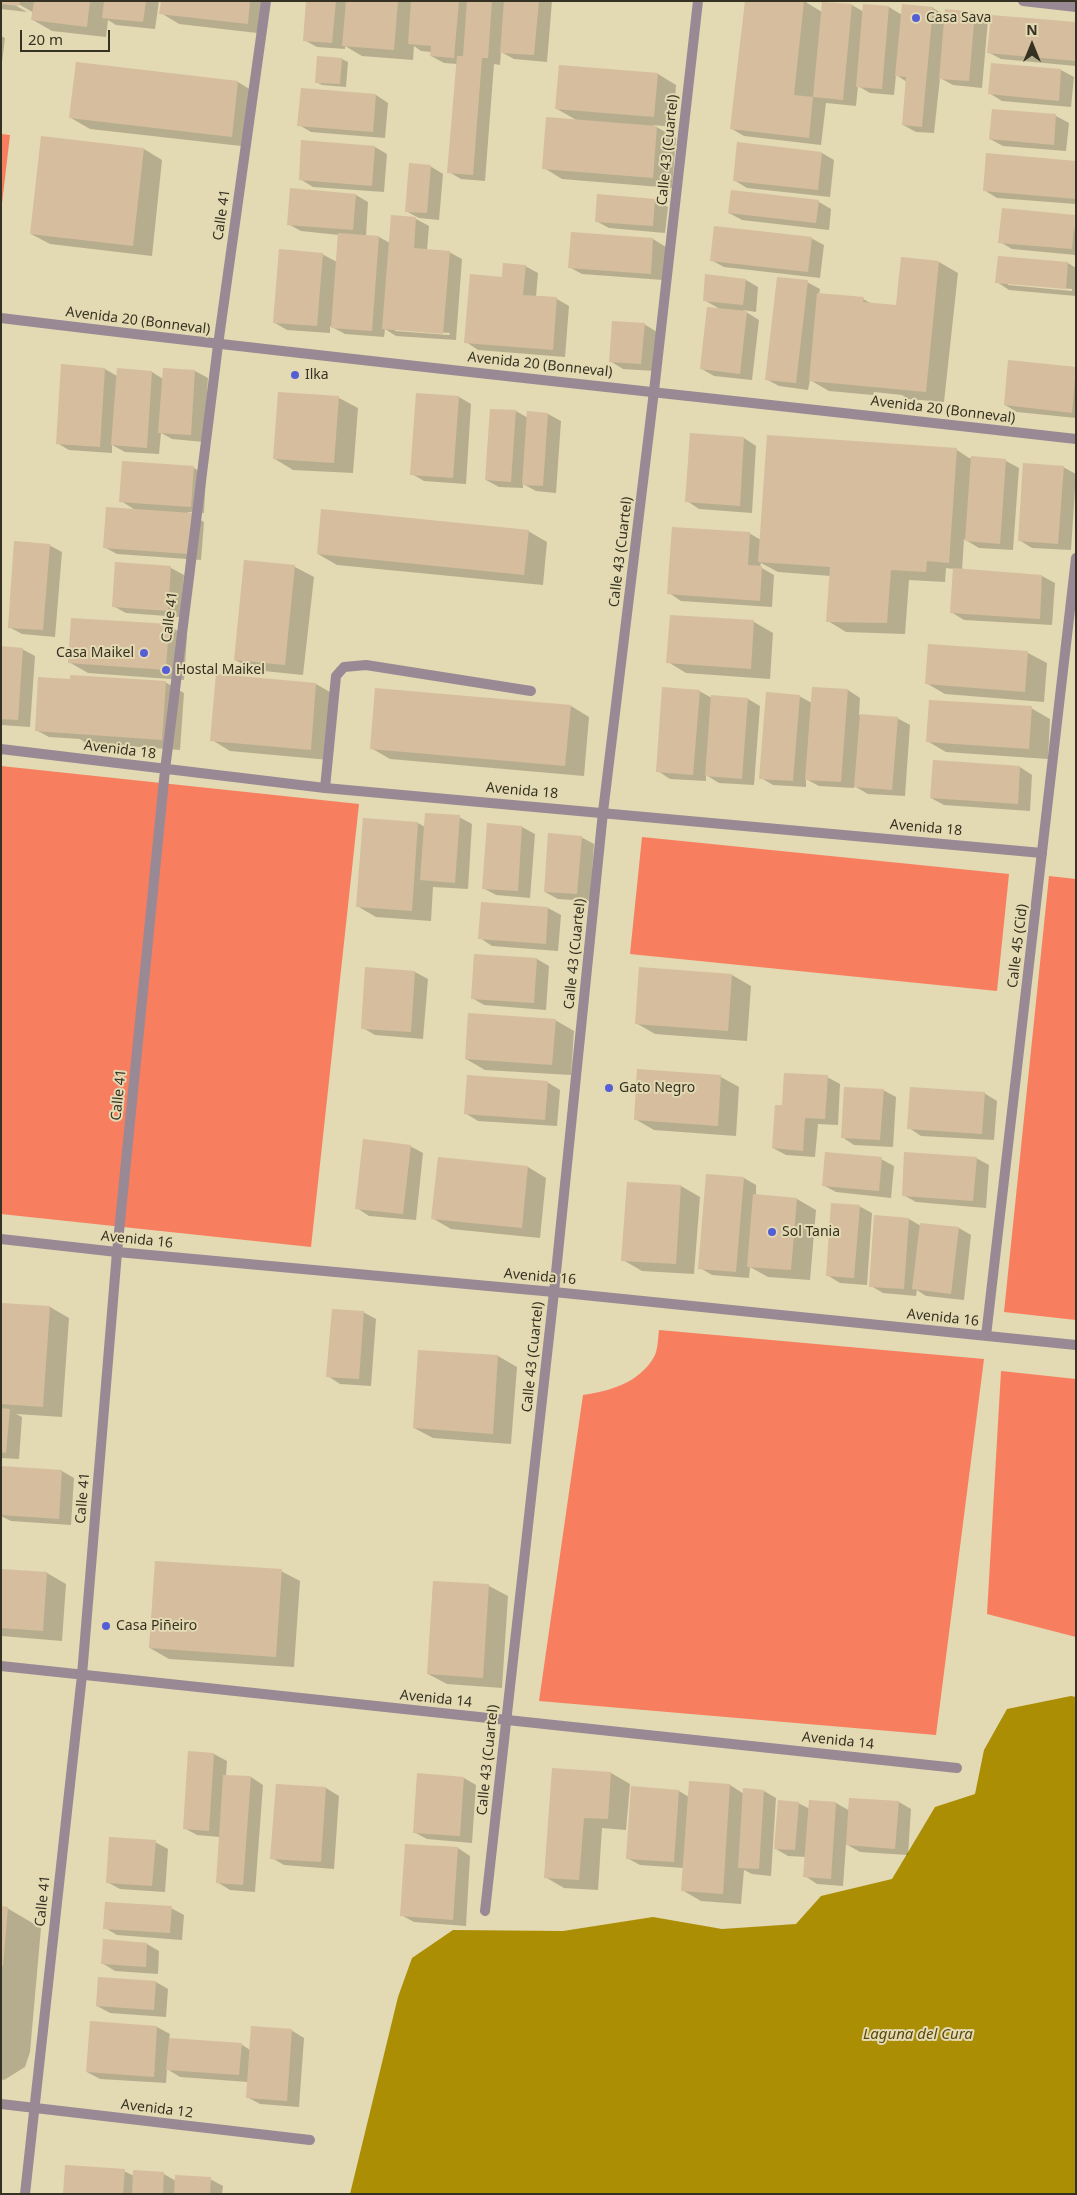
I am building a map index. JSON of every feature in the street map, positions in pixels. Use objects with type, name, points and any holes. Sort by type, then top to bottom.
[{"type":"street","name":"Calle 41","points":[[25,2194],[82,1675],[117,1252],[165,770],[218,345],[266,1]]},
{"type":"street","name":"Calle 43 (Cuartel)","points":[[485,1911],[554,1292],[603,812],[654,391],[698,1]]},
{"type":"street","points":[[1023,1],[1076,7]]},
{"type":"street","name":"Avenida 20 (Bonneval)","points":[[1,318],[218,345],[654,391],[1076,439]]},
{"type":"street","name":"Calle 45 (Cid)","points":[[986,1336],[1076,558]]},
{"type":"street","points":[[325,788],[336,676],[344,667],[366,665],[531,690]]},
{"type":"street","name":"Avenida 18","points":[[1,748],[165,770],[325,788],[1042,853]]},
{"type":"street","name":"Avenida 16","points":[[1,1239],[117,1252],[554,1292],[1076,1346]]},
{"type":"street","name":"Avenida 14","points":[[1,1666],[957,1768]]},
{"type":"street","name":"Avenida 12","points":[[1,2104],[310,2140]]},
{"type":"shaded area","points":[[1,134],[10,135],[1,212]]},
{"type":"shaded area","points":[[1,766],[359,804],[311,1247],[1,1214]]},
{"type":"shaded area","points":[[642,837],[1009,874],[997,991],[630,954]]},
{"type":"shaded area","points":[[1049,876],[1076,879],[1076,1320],[1004,1312]]},
{"type":"shaded area","points":[[659,1330],[984,1359],[936,1735],[539,1701],[583,1395],[613,1388],[640,1373],[654,1357]]},
{"type":"shaded area","points":[[1001,1371],[1076,1379],[1076,1637],[987,1614]]},
{"type":"water","name":"Laguna del Cura","points":[[1071,1696],[1076,1697],[1076,2194],[350,2194],[398,1997],[412,1958],[453,1930],[563,1931],[653,1917],[722,1929],[796,1924],[821,1896],[892,1879],[935,1807],[975,1794],[984,1750],[1007,1709]]},
{"type":"building","points":[[1,1],[20,1],[19,6],[1,4]]},
{"type":"building","points":[[34,1],[90,1],[87,27],[31,20]]},
{"type":"building","points":[[104,1],[146,1],[143,22],[102,18]]},
{"type":"building","points":[[161,1],[250,1],[248,24],[159,14]]},
{"type":"building","points":[[306,1],[336,1],[332,43],[303,41]]},
{"type":"building","points":[[346,1],[398,1],[394,50],[342,46]]},
{"type":"building","points":[[411,1],[459,1],[454,58],[430,56],[431,46],[408,44]]},
{"type":"building","points":[[467,1],[492,1],[488,58],[482,58],[473,175],[447,173],[457,56],[463,56]]},
{"type":"building","points":[[504,1],[539,1],[534,55],[500,53]]},
{"type":"building","points":[[745,1],[804,1],[794,95],[813,97],[809,138],[730,129]]},
{"type":"building","points":[[822,2],[852,4],[843,100],[813,97]]},
{"type":"building","points":[[863,4],[889,6],[882,89],[856,87]]},
{"type":"building","points":[[902,4],[933,7],[922,127],[902,125],[906,77],[895,76]]},
{"type":"building","points":[[945,9],[975,12],[969,81],[939,79]]},
{"type":"building","points":[[991,15],[1076,22],[1076,61],[987,53]]},
{"type":"building","points":[[317,56],[342,58],[340,84],[315,83]]},
{"type":"building","points":[[76,62],[238,81],[232,137],[69,118]]},
{"type":"building","points":[[991,63],[1061,69],[1059,101],[988,94]]},
{"type":"building","points":[[559,65],[658,73],[654,117],[555,109]]},
{"type":"building","points":[[301,88],[376,94],[373,132],[297,126]]},
{"type":"building","points":[[992,109],[1056,114],[1054,145],[989,139]]},
{"type":"building","points":[[546,117],[657,126],[653,178],[542,169]]},
{"type":"building","points":[[41,136],[144,148],[133,246],[30,234]]},
{"type":"building","points":[[301,140],[375,146],[372,186],[299,180]]},
{"type":"building","points":[[737,142],[822,152],[818,190],[733,181]]},
{"type":"building","points":[[986,153],[1076,161],[1076,199],[983,191]]},
{"type":"building","points":[[409,163],[431,165],[427,213],[405,212]]},
{"type":"building","points":[[290,188],[356,194],[353,230],[287,225]]},
{"type":"building","points":[[731,190],[819,200],[816,223],[728,213]]},
{"type":"building","points":[[597,194],[655,199],[653,226],[595,222]]},
{"type":"building","points":[[1002,208],[1075,215],[1072,249],[998,243]]},
{"type":"building","points":[[391,215],[416,217],[414,248],[450,251],[443,334],[382,329]]},
{"type":"building","points":[[714,226],[812,237],[808,272],[710,261]]},
{"type":"building","points":[[571,232],[653,238],[651,274],[568,268]]},
{"type":"building","points":[[338,233],[379,236],[372,331],[331,328]]},
{"type":"building","points":[[279,249],[323,253],[317,326],[273,323]]},
{"type":"building","points":[[998,256],[1068,262],[1066,289],[995,283]]},
{"type":"building","points":[[901,257],[939,261],[926,392],[809,381],[817,293],[864,297],[863,302],[896,305]]},
{"type":"building","points":[[503,263],[526,265],[523,295],[557,297],[553,350],[464,343],[470,274],[502,277]]},
{"type":"building","points":[[705,274],[746,279],[743,305],[703,301]]},
{"type":"building","points":[[777,277],[808,280],[796,383],[765,380]]},
{"type":"building","points":[[707,307],[747,311],[740,374],[700,369]]},
{"type":"building","points":[[612,321],[645,323],[641,364],[609,362]]},
{"type":"building","points":[[1008,360],[1076,367],[1072,413],[1004,405]]},
{"type":"building","points":[[61,364],[105,368],[100,447],[56,444]]},
{"type":"building","points":[[117,368],[152,371],[147,448],[111,445]]},
{"type":"building","points":[[163,368],[195,370],[191,435],[158,433]]},
{"type":"building","points":[[278,392],[339,396],[334,463],[273,459]]},
{"type":"building","points":[[416,393],[459,396],[453,478],[410,475]]},
{"type":"building","points":[[490,409],[516,410],[511,482],[485,480]]},
{"type":"building","points":[[527,411],[548,413],[543,486],[522,485]]},
{"type":"building","points":[[690,433],[744,437],[740,506],[685,502]]},
{"type":"building","points":[[767,435],[957,448],[949,563],[927,561],[926,572],[891,570],[887,623],[826,622],[830,567],[758,562]]},
{"type":"building","points":[[971,456],[1006,459],[1000,544],[965,541]]},
{"type":"building","points":[[122,461],[194,466],[191,507],[119,502]]},
{"type":"building","points":[[1023,463],[1064,466],[1058,544],[1018,541]]},
{"type":"building","points":[[106,507],[192,513],[189,554],[103,548]]},
{"type":"building","points":[[321,509],[529,530],[524,575],[317,554]]},
{"type":"building","points":[[672,527],[750,532],[748,565],[762,566],[760,601],[667,594]]},
{"type":"building","points":[[14,541],[50,544],[43,630],[8,628]]},
{"type":"building","points":[[244,560],[295,565],[285,665],[234,660]]},
{"type":"building","points":[[115,562],[171,566],[168,611],[112,607]]},
{"type":"building","points":[[953,568],[1042,575],[1040,619],[950,613]]},
{"type":"building","points":[[670,615],[754,620],[751,669],[666,663]]},
{"type":"building","points":[[71,618],[169,624],[166,670],[68,663]]},
{"type":"building","points":[[928,644],[1028,651],[1025,692],[925,684]]},
{"type":"building","points":[[1,646],[23,648],[18,720],[1,719]]},
{"type":"building","points":[[216,674],[316,683],[311,750],[210,741]]},
{"type":"building","points":[[70,675],[166,681],[162,740],[35,731],[38,677],[70,679]]},
{"type":"building","points":[[662,687],[700,690],[693,775],[656,772]]},
{"type":"building","points":[[812,687],[848,689],[841,782],[805,780]]},
{"type":"building","points":[[375,688],[571,705],[565,766],[370,749]]},
{"type":"building","points":[[766,692],[800,695],[793,781],[759,779]]},
{"type":"building","points":[[711,695],[748,698],[742,779],[705,776]]},
{"type":"building","points":[[929,700],[1032,706],[1029,749],[926,742]]},
{"type":"building","points":[[860,714],[898,717],[892,790],[854,787]]},
{"type":"building","points":[[933,760],[1020,766],[1018,804],[930,798]]},
{"type":"building","points":[[425,813],[460,815],[455,883],[420,880]]},
{"type":"building","points":[[363,818],[418,822],[412,911],[356,907]]},
{"type":"building","points":[[487,823],[522,826],[518,891],[482,889]]},
{"type":"building","points":[[548,833],[582,836],[577,894],[544,892]]},
{"type":"building","points":[[481,902],[548,907],[546,944],[478,939]]},
{"type":"building","points":[[474,954],[537,958],[534,1003],[471,999]]},
{"type":"building","points":[[365,967],[415,971],[411,1032],[361,1029]]},
{"type":"building","points":[[639,967],[732,974],[728,1031],[635,1024]]},
{"type":"building","points":[[468,1013],[556,1019],[552,1065],[465,1059]]},
{"type":"building","points":[[637,1069],[721,1075],[718,1126],[634,1120]]},
{"type":"building","points":[[784,1073],[828,1075],[825,1119],[805,1118],[803,1151],[772,1148],[775,1105],[782,1105]]},
{"type":"building","points":[[467,1075],[548,1081],[545,1120],[464,1114]]},
{"type":"building","points":[[844,1087],[884,1089],[880,1140],[841,1138]]},
{"type":"building","points":[[910,1087],[985,1092],[982,1134],[907,1129]]},
{"type":"building","points":[[363,1139],[411,1145],[403,1214],[355,1209]]},
{"type":"building","points":[[825,1152],[882,1157],[879,1191],[822,1186]]},
{"type":"building","points":[[904,1152],[977,1157],[973,1201],[902,1196]]},
{"type":"building","points":[[438,1157],[528,1166],[522,1228],[431,1219]]},
{"type":"building","points":[[706,1174],[744,1177],[736,1272],[698,1269]]},
{"type":"building","points":[[627,1182],[681,1185],[676,1264],[621,1261]]},
{"type":"building","name":"Sol Tania","points":[[753,1194],[797,1198],[791,1270],[747,1267]]},
{"type":"building","points":[[831,1203],[860,1205],[854,1278],[826,1276]]},
{"type":"building","points":[[874,1215],[909,1218],[904,1289],[869,1287]]},
{"type":"building","points":[[920,1223],[959,1227],[951,1294],[912,1289]]},
{"type":"building","points":[[1,1303],[50,1306],[43,1407],[1,1404]]},
{"type":"building","points":[[332,1309],[364,1311],[359,1379],[326,1377]]},
{"type":"building","points":[[418,1350],[498,1355],[493,1434],[413,1428]]},
{"type":"building","points":[[1,1408],[10,1409],[6,1453],[1,1452]]},
{"type":"building","points":[[1,1466],[62,1470],[59,1519],[1,1515]]},
{"type":"building","points":[[155,1561],[282,1569],[276,1657],[149,1648]]},
{"type":"building","points":[[1,1569],[47,1572],[43,1631],[1,1628]]},
{"type":"building","points":[[433,1581],[489,1584],[483,1678],[427,1674]]},
{"type":"building","points":[[188,1751],[214,1753],[209,1831],[183,1829]]},
{"type":"building","points":[[552,1768],[611,1772],[608,1819],[584,1818],[579,1880],[544,1878]]},
{"type":"building","points":[[417,1773],[464,1777],[460,1836],[413,1833]]},
{"type":"building","points":[[223,1775],[251,1776],[243,1885],[216,1883]]},
{"type":"building","points":[[689,1781],[730,1784],[723,1894],[681,1891]]},
{"type":"building","points":[[276,1784],[326,1787],[321,1862],[270,1859]]},
{"type":"building","points":[[631,1786],[679,1790],[674,1862],[626,1859]]},
{"type":"building","points":[[743,1788],[764,1790],[759,1869],[738,1868]]},
{"type":"building","points":[[849,1798],[899,1801],[895,1849],[846,1845]]},
{"type":"building","points":[[778,1800],[799,1802],[795,1850],[774,1849]]},
{"type":"building","points":[[809,1800],[836,1802],[831,1879],[803,1877]]},
{"type":"building","points":[[109,1837],[156,1840],[152,1886],[106,1883]]},
{"type":"building","points":[[405,1844],[458,1847],[453,1920],[400,1916]]},
{"type":"building","points":[[105,1902],[172,1906],[170,1933],[103,1929]]},
{"type":"building","points":[[1,1906],[8,1907],[3,1966],[1,1966]]},
{"type":"building","points":[[103,1939],[147,1943],[146,1967],[101,1964]]},
{"type":"building","points":[[98,1977],[156,1981],[154,2010],[96,2006]]},
{"type":"building","points":[[90,2021],[157,2026],[154,2077],[86,2072]]},
{"type":"building","points":[[251,2026],[292,2029],[287,2101],[246,2098]]},
{"type":"building","points":[[169,2038],[242,2043],[239,2075],[166,2070]]},
{"type":"building","points":[[65,2165],[125,2169],[123,2194],[63,2194]]},
{"type":"building","points":[[133,2170],[164,2172],[163,2194],[132,2194]]},
{"type":"building","points":[[175,2175],[211,2177],[210,2194],[174,2194]]},
{"type":"place","name":"Casa Sava","points":[[916,18]]},
{"type":"place","name":"Ilka","points":[[295,375]]},
{"type":"place","name":"Casa Maikel","points":[[144,653]]},
{"type":"place","name":"Hostal Maikel","points":[[166,670]]},
{"type":"place","name":"Gato Negro","points":[[609,1088]]},
{"type":"place","name":"Sol Tania","points":[[772,1232]]},
{"type":"place","name":"Casa Piñeiro","points":[[106,1626]]}]
